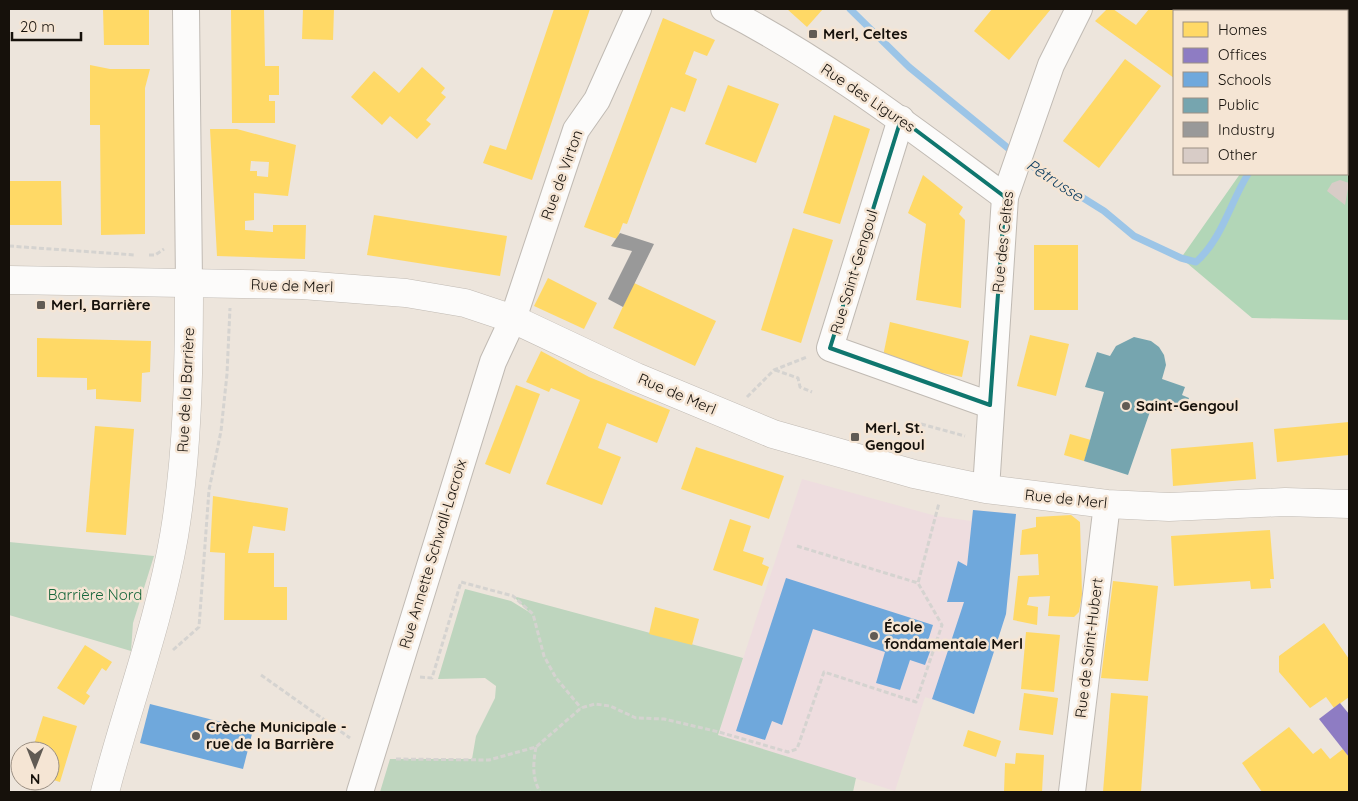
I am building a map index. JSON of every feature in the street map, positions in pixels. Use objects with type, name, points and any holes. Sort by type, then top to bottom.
[{"type":"main road","name":"Rue de Merl","points":[[9,280],[302,285],[406,293],[465,303],[512,319],[636,377],[773,434],[848,457],[927,477],[986,489],[1107,504],[1169,507],[1286,502],[1349,504]]},
{"type":"main road","name":"Rue de la Barrière","points":[[105,792],[157,612],[174,536],[187,424],[189,283]]},
{"type":"street","name":"Rue de la Barrière","points":[[186,9],[189,283]]},
{"type":"street","name":"Rue de Virton","points":[[512,319],[576,130],[597,100],[638,9]]},
{"type":"street","name":"Rue des Ligures","points":[[724,9],[803,54],[876,100],[1005,197]]},
{"type":"street","name":"Rue des Celtes","points":[[986,489],[1005,197],[1051,65],[1079,9]]},
{"type":"street","name":"Rue Saint-Gengoul","points":[[901,120],[830,348],[990,405]]},
{"type":"street","name":"Rue Annette Schwall-Lacroix","points":[[360,792],[493,362],[512,319]]},
{"type":"street","name":"Rue de Saint-Hubert","points":[[1072,792],[1107,504]]},
{"type":"path","points":[[148,255],[155,255],[164,250],[168,243]]},
{"type":"path","points":[[9,246],[140,255]]},
{"type":"path","points":[[734,418],[740,404],[774,370],[830,348]]},
{"type":"path","points":[[774,370],[798,378],[800,387],[812,392]]},
{"type":"path","points":[[920,424],[972,439],[971,452],[988,454]]},
{"type":"path","points":[[918,583],[939,500],[923,496],[927,477]]},
{"type":"path","points":[[261,675],[372,753],[390,759],[489,760],[536,747],[581,708],[595,704],[610,706],[636,718],[664,719],[719,732],[788,752],[797,749],[824,672],[916,702],[942,625],[918,583],[796,546]]},
{"type":"path","points":[[395,676],[432,678],[461,582],[513,596],[533,614],[544,656],[556,678],[581,708]]},
{"type":"path","points":[[536,747],[533,766],[537,787],[540,792]]},
{"type":"highlighted area","points":[[901,119],[1005,197],[990,405],[830,348]]},
{"type":"shaded area","name":"École fondamentale Merl","points":[[802,479],[936,516],[971,521],[973,510],[1016,514],[1006,614],[974,714],[925,697],[895,791],[718,735]]},
{"type":"green space","points":[[1348,86],[1349,320],[1252,318],[1181,258],[1239,175],[1348,175]]},
{"type":"green space","name":"Barrière Nord","points":[[9,542],[154,556],[133,623],[131,651],[9,615]]},
{"type":"green space","points":[[465,589],[511,601],[529,612],[513,596],[743,658],[718,735],[856,778],[853,792],[380,792],[390,759],[472,759],[476,736],[495,698],[496,686],[485,678],[438,679]]},
{"type":"building: Homes","points":[[103,9],[149,9],[149,45],[104,45]]},
{"type":"building: Homes","points":[[231,9],[264,9],[265,66],[279,66],[279,95],[269,95],[269,101],[275,101],[275,123],[232,123]]},
{"type":"building: Homes","points":[[303,9],[334,9],[333,40],[302,39]]},
{"type":"building: Homes","points":[[554,9],[590,9],[532,180],[483,163],[490,145],[506,150]]},
{"type":"building: Homes","points":[[787,9],[823,9],[807,27]]},
{"type":"building: Homes","points":[[992,9],[1051,9],[1009,60],[974,31]]},
{"type":"building: Homes","points":[[1107,9],[1113,9],[1136,25],[1149,9],[1251,9],[1173,10],[1173,77],[1095,21]]},
{"type":"building: Homes","points":[[663,18],[715,40],[707,56],[694,51],[685,74],[697,79],[685,112],[671,107],[627,224],[623,223],[617,239],[584,227]]},
{"type":"building: Homes","points":[[1125,59],[1161,86],[1099,168],[1063,141]]},
{"type":"building: Homes","points":[[90,65],[110,69],[150,69],[145,88],[145,234],[101,235],[100,125],[90,125]]},
{"type":"building: Homes","points":[[422,67],[445,88],[441,93],[446,97],[426,120],[431,124],[417,139],[390,116],[382,125],[351,97],[374,71],[399,93]]},
{"type":"building: Homes","points":[[728,85],[779,104],[756,163],[705,144]]},
{"type":"building: Homes","points":[[834,115],[870,129],[840,224],[803,213]]},
{"type":"building: Homes","points":[[210,129],[237,129],[296,145],[288,196],[254,193],[254,220],[245,221],[245,230],[273,232],[273,225],[306,225],[305,259],[217,256]],"holes":[[[251,161],[269,162],[268,177],[257,176],[257,171],[250,171]]]},
{"type":"building: Homes","points":[[923,175],[963,207],[959,214],[965,220],[961,308],[916,300],[926,224],[908,213]]},
{"type":"building: Homes","points":[[9,181],[61,181],[62,225],[9,225]]},
{"type":"building: Homes","points":[[374,215],[507,236],[500,276],[367,255]]},
{"type":"building: Homes","points":[[793,228],[833,240],[801,343],[761,330]]},
{"type":"building: Homes","points":[[1034,245],[1078,245],[1078,310],[1034,310]]},
{"type":"building: Homes","points":[[548,278],[597,303],[584,329],[534,306]]},
{"type":"building: Homes","points":[[634,283],[716,321],[695,366],[613,328]]},
{"type":"building: Homes","points":[[890,322],[969,341],[962,377],[882,361]]},
{"type":"building: Homes","points":[[1030,335],[1069,344],[1056,396],[1017,386]]},
{"type":"building: Homes","points":[[37,338],[151,341],[150,372],[142,373],[141,402],[96,399],[96,389],[87,390],[87,378],[37,377]]},
{"type":"building: Homes","points":[[541,351],[589,377],[670,410],[657,443],[607,423],[598,448],[621,457],[602,505],[546,484],[580,400],[551,388],[549,392],[526,382]]},
{"type":"building: Homes","points":[[516,385],[540,394],[510,474],[485,464]]},
{"type":"building: Homes","points":[[1349,422],[1349,455],[1277,462],[1274,429]]},
{"type":"building: Homes","points":[[95,426],[134,429],[126,535],[86,532]]},
{"type":"building: Homes","points":[[1070,434],[1091,440],[1084,461],[1064,455]]},
{"type":"building: Homes","points":[[1253,442],[1256,479],[1173,486],[1171,449]]},
{"type":"building: Homes","points":[[696,447],[784,476],[769,519],[681,489]]},
{"type":"building: Homes","points":[[213,496],[288,508],[285,531],[253,526],[248,553],[274,553],[274,587],[287,587],[287,620],[224,620],[225,553],[210,552]]},
{"type":"building: Homes","points":[[1071,515],[1080,522],[1082,595],[1079,612],[1074,617],[1048,616],[1050,596],[1029,597],[1027,605],[1038,607],[1037,625],[1013,620],[1018,576],[1039,575],[1038,554],[1020,555],[1022,530],[1036,527],[1036,517]]},
{"type":"building: Homes","points":[[730,519],[751,526],[743,551],[764,558],[762,564],[769,567],[762,586],[713,570]]},
{"type":"building: Homes","points":[[1270,530],[1274,579],[1270,579],[1271,588],[1251,589],[1250,581],[1174,586],[1171,536]]},
{"type":"building: Homes","points":[[1113,581],[1158,586],[1148,681],[1101,678]]},
{"type":"building: Homes","points":[[655,607],[699,619],[692,645],[649,634]]},
{"type":"building: Homes","points":[[1324,623],[1349,659],[1349,697],[1334,708],[1326,697],[1310,708],[1279,672],[1279,656]]},
{"type":"building: Homes","points":[[1026,632],[1060,635],[1054,692],[1021,689]]},
{"type":"building: Homes","points":[[85,645],[112,662],[106,671],[102,668],[86,693],[90,696],[84,705],[57,688]]},
{"type":"building: Homes","points":[[1024,693],[1058,698],[1053,735],[1019,730]]},
{"type":"building: Homes","points":[[1111,693],[1148,696],[1141,792],[1103,792]]},
{"type":"building: Homes","points":[[43,716],[77,726],[60,782],[60,741],[35,741]]},
{"type":"building: Homes","points":[[1289,727],[1313,754],[1321,748],[1330,759],[1343,749],[1349,757],[1349,792],[1262,792],[1242,763]]},
{"type":"building: Homes","points":[[968,730],[1001,741],[996,757],[963,746]]},
{"type":"building: Homes","points":[[1016,753],[1044,755],[1042,792],[1004,792],[1005,763],[1015,764]]},
{"type":"building: Offices","points":[[1340,703],[1349,714],[1349,757],[1319,719]]},
{"type":"building: Schools","points":[[973,510],[1016,514],[1006,614],[974,714],[932,699],[964,602],[947,602],[958,561],[967,566]]},
{"type":"building: Schools","points":[[786,578],[933,625],[926,647],[931,649],[925,665],[910,660],[900,690],[876,683],[885,652],[813,629],[782,725],[772,721],[765,740],[736,731]]},
{"type":"building: Schools","name":"Crèche Municipale - rue de la Barrière","points":[[150,704],[253,730],[243,769],[140,743]]},
{"type":"building: Public","name":"Saint-Gengoul","points":[[1134,337],[1151,341],[1159,347],[1164,355],[1166,365],[1162,379],[1185,387],[1182,395],[1189,398],[1186,407],[1178,404],[1176,410],[1153,403],[1128,475],[1084,461],[1104,392],[1085,387],[1097,352],[1110,356],[1116,346]]},
{"type":"building: Industry","points":[[620,233],[654,244],[623,307],[608,299],[632,251],[611,246]]},
{"type":"building: Other","points":[[1340,180],[1349,183],[1345,205],[1327,191],[1332,183]]},
{"type":"waterway","name":"Pétrusse","points":[[850,9],[909,67],[1014,153]]},
{"type":"waterway","name":"Pétrusse","points":[[1024,161],[1104,211],[1134,236],[1181,258],[1196,262],[1213,243],[1247,175]]},
{"type":"place","name":"Merl, Celtes","points":[[813,34]]},
{"type":"place","name":"Merl, Barrière","points":[[41,305]]},
{"type":"place","name":"Saint-Gengoul","points":[[1126,406]]},
{"type":"place","name":"Merl, St. Gengoul","points":[[855,437]]},
{"type":"place","name":"École fondamentale Merl","points":[[874,636]]},
{"type":"place","name":"Crèche Municipale - rue de la Barrière","points":[[196,736]]}]
